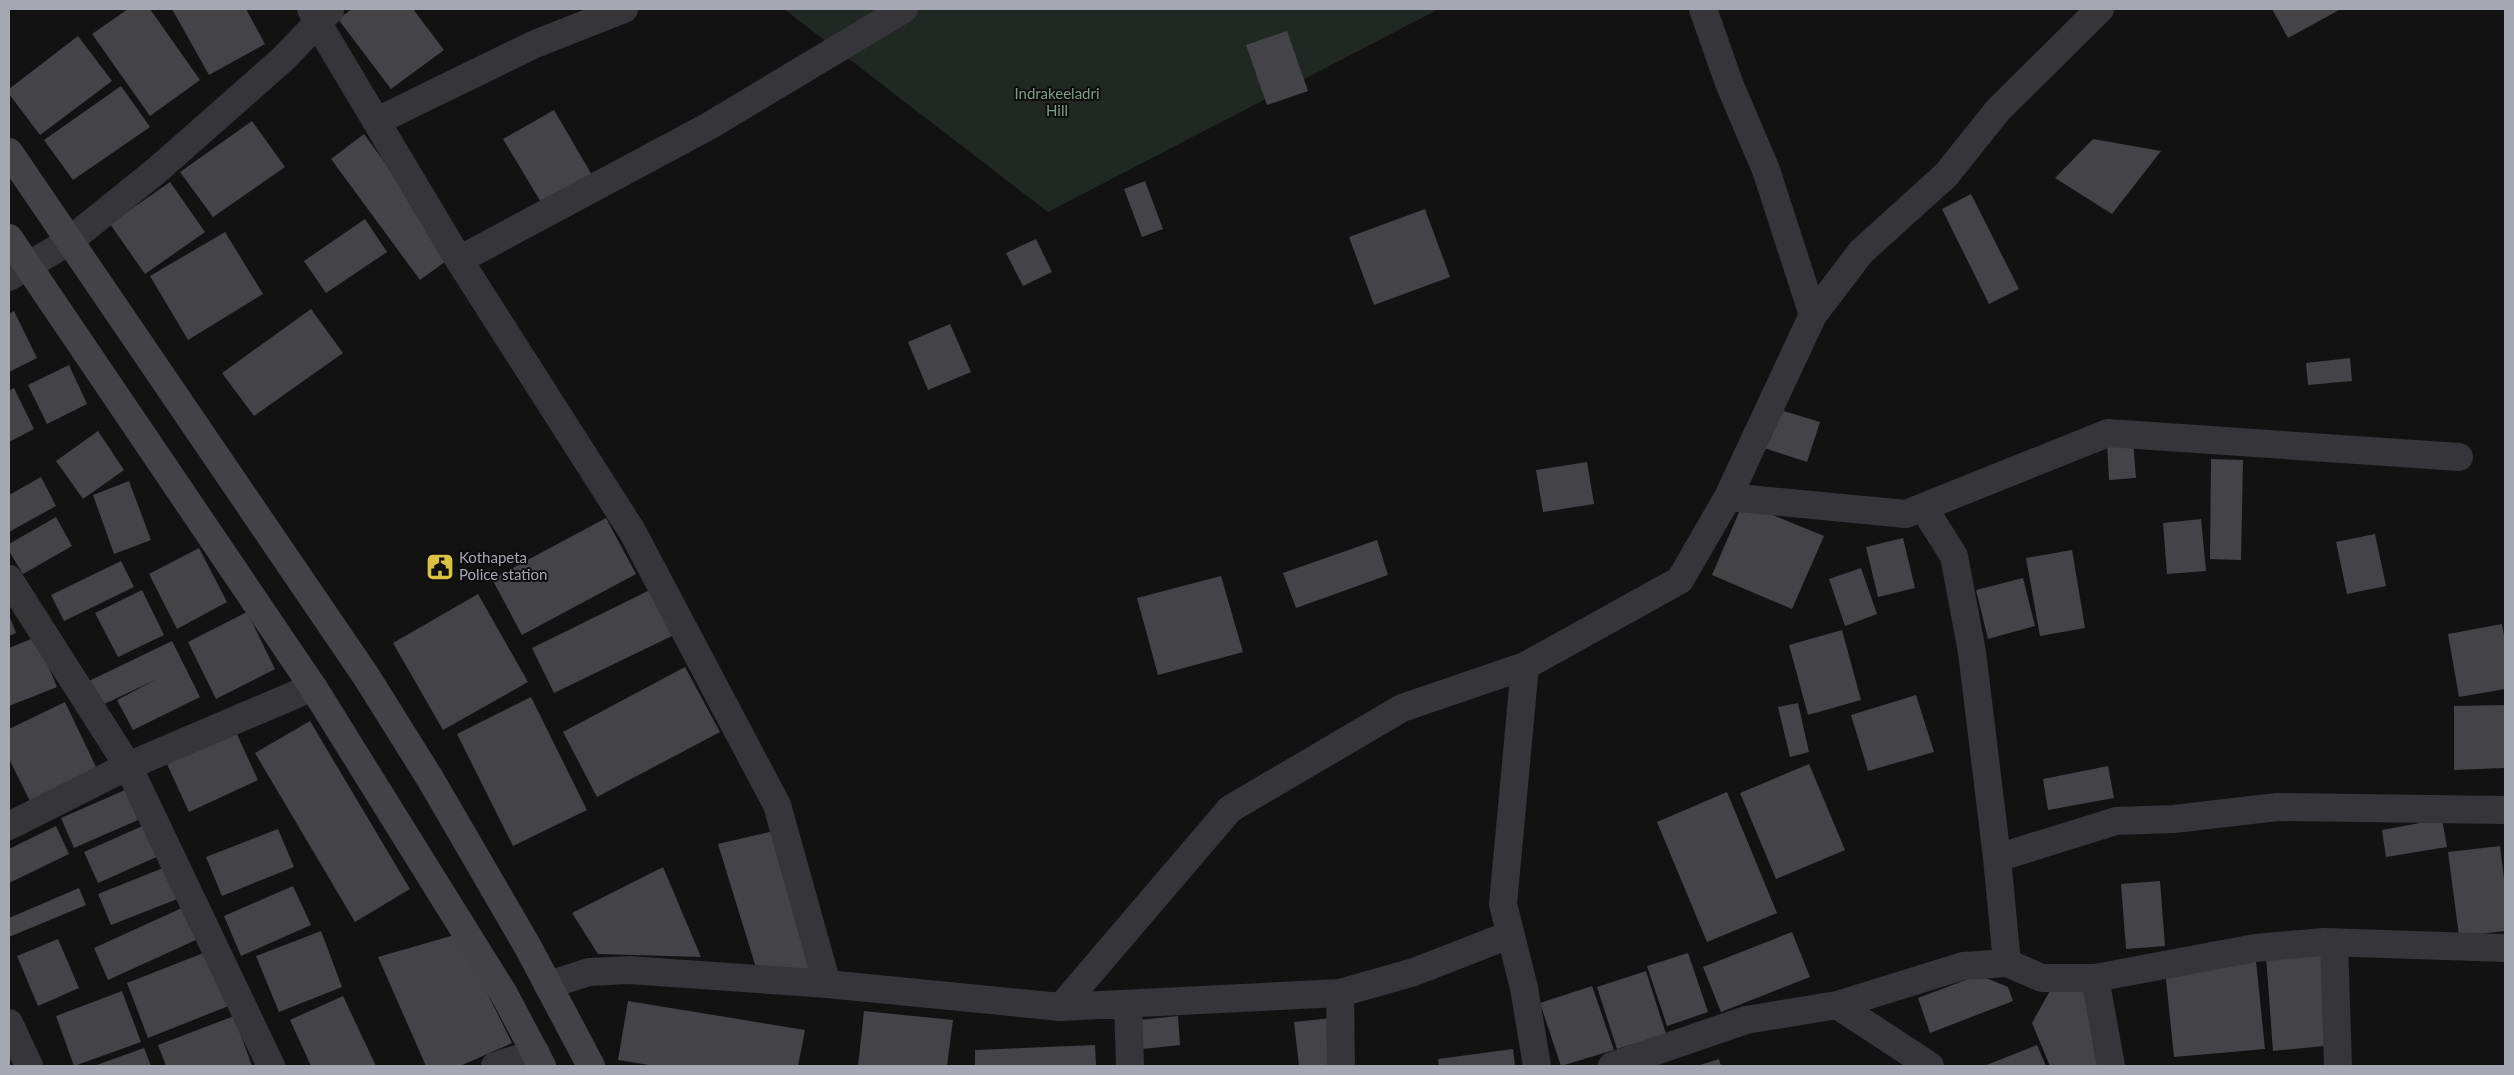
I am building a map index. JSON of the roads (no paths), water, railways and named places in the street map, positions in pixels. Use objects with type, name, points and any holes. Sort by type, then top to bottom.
[{"type":"street","points":[[376,121],[535,44],[624,9]]},
{"type":"street","points":[[459,260],[709,126],[904,9]]},
{"type":"street","points":[[1703,9],[1729,83],[1766,170],[1813,315]]},
{"type":"street","points":[[1061,1007],[1230,809],[1402,708],[1525,666],[1680,580],[1728,497],[1813,315],[1861,252],[1946,175],[1998,110],[2100,9]]},
{"type":"street","points":[[18,272],[68,242],[156,171],[276,66],[320,13],[376,121],[459,260],[632,531],[777,804],[827,984]]},
{"type":"street","points":[[9,152],[68,242],[366,676],[431,780],[548,985],[591,1066]]},
{"type":"street","points":[[9,238],[18,272],[313,687],[504,994],[539,1060],[495,1066]]},
{"type":"street","points":[[1728,497],[1906,514],[2108,433],[2459,457]]},
{"type":"street","points":[[1923,507],[1954,556],[1972,652],[1997,858],[2007,962]]},
{"type":"street","points":[[9,579],[128,766],[271,1066]]},
{"type":"street","points":[[1525,666],[1502,904],[1524,988],[1537,1066]]},
{"type":"street","points":[[9,826],[128,766],[313,687]]},
{"type":"street","points":[[1997,858],[2116,821],[2174,819],[2276,807],[2505,810]]},
{"type":"street","points":[[548,985],[590,972],[629,970],[827,984],[1061,1007],[1340,993],[1414,972],[1509,935]]},
{"type":"street","points":[[1612,1066],[1746,1020],[1837,1005],[1963,966],[2007,962],[2042,978],[2095,978],[2255,948],[2334,942],[2505,948]]},
{"type":"street","points":[[2334,942],[2338,1066]]},
{"type":"street","points":[[2095,978],[2111,1066]]},
{"type":"street","points":[[1340,993],[1341,1066]]},
{"type":"street","points":[[1128,1004],[1130,1066]]},
{"type":"street","points":[[1837,1005],[1930,1066]]},
{"type":"street","points":[[9,1023],[29,1066]]},
{"type":"place","name":"Kothapeta Police station","points":[[440,567]]},
{"type":"park label","name":"Indrakeeladri Hill","points":[[1057,102]]}]
